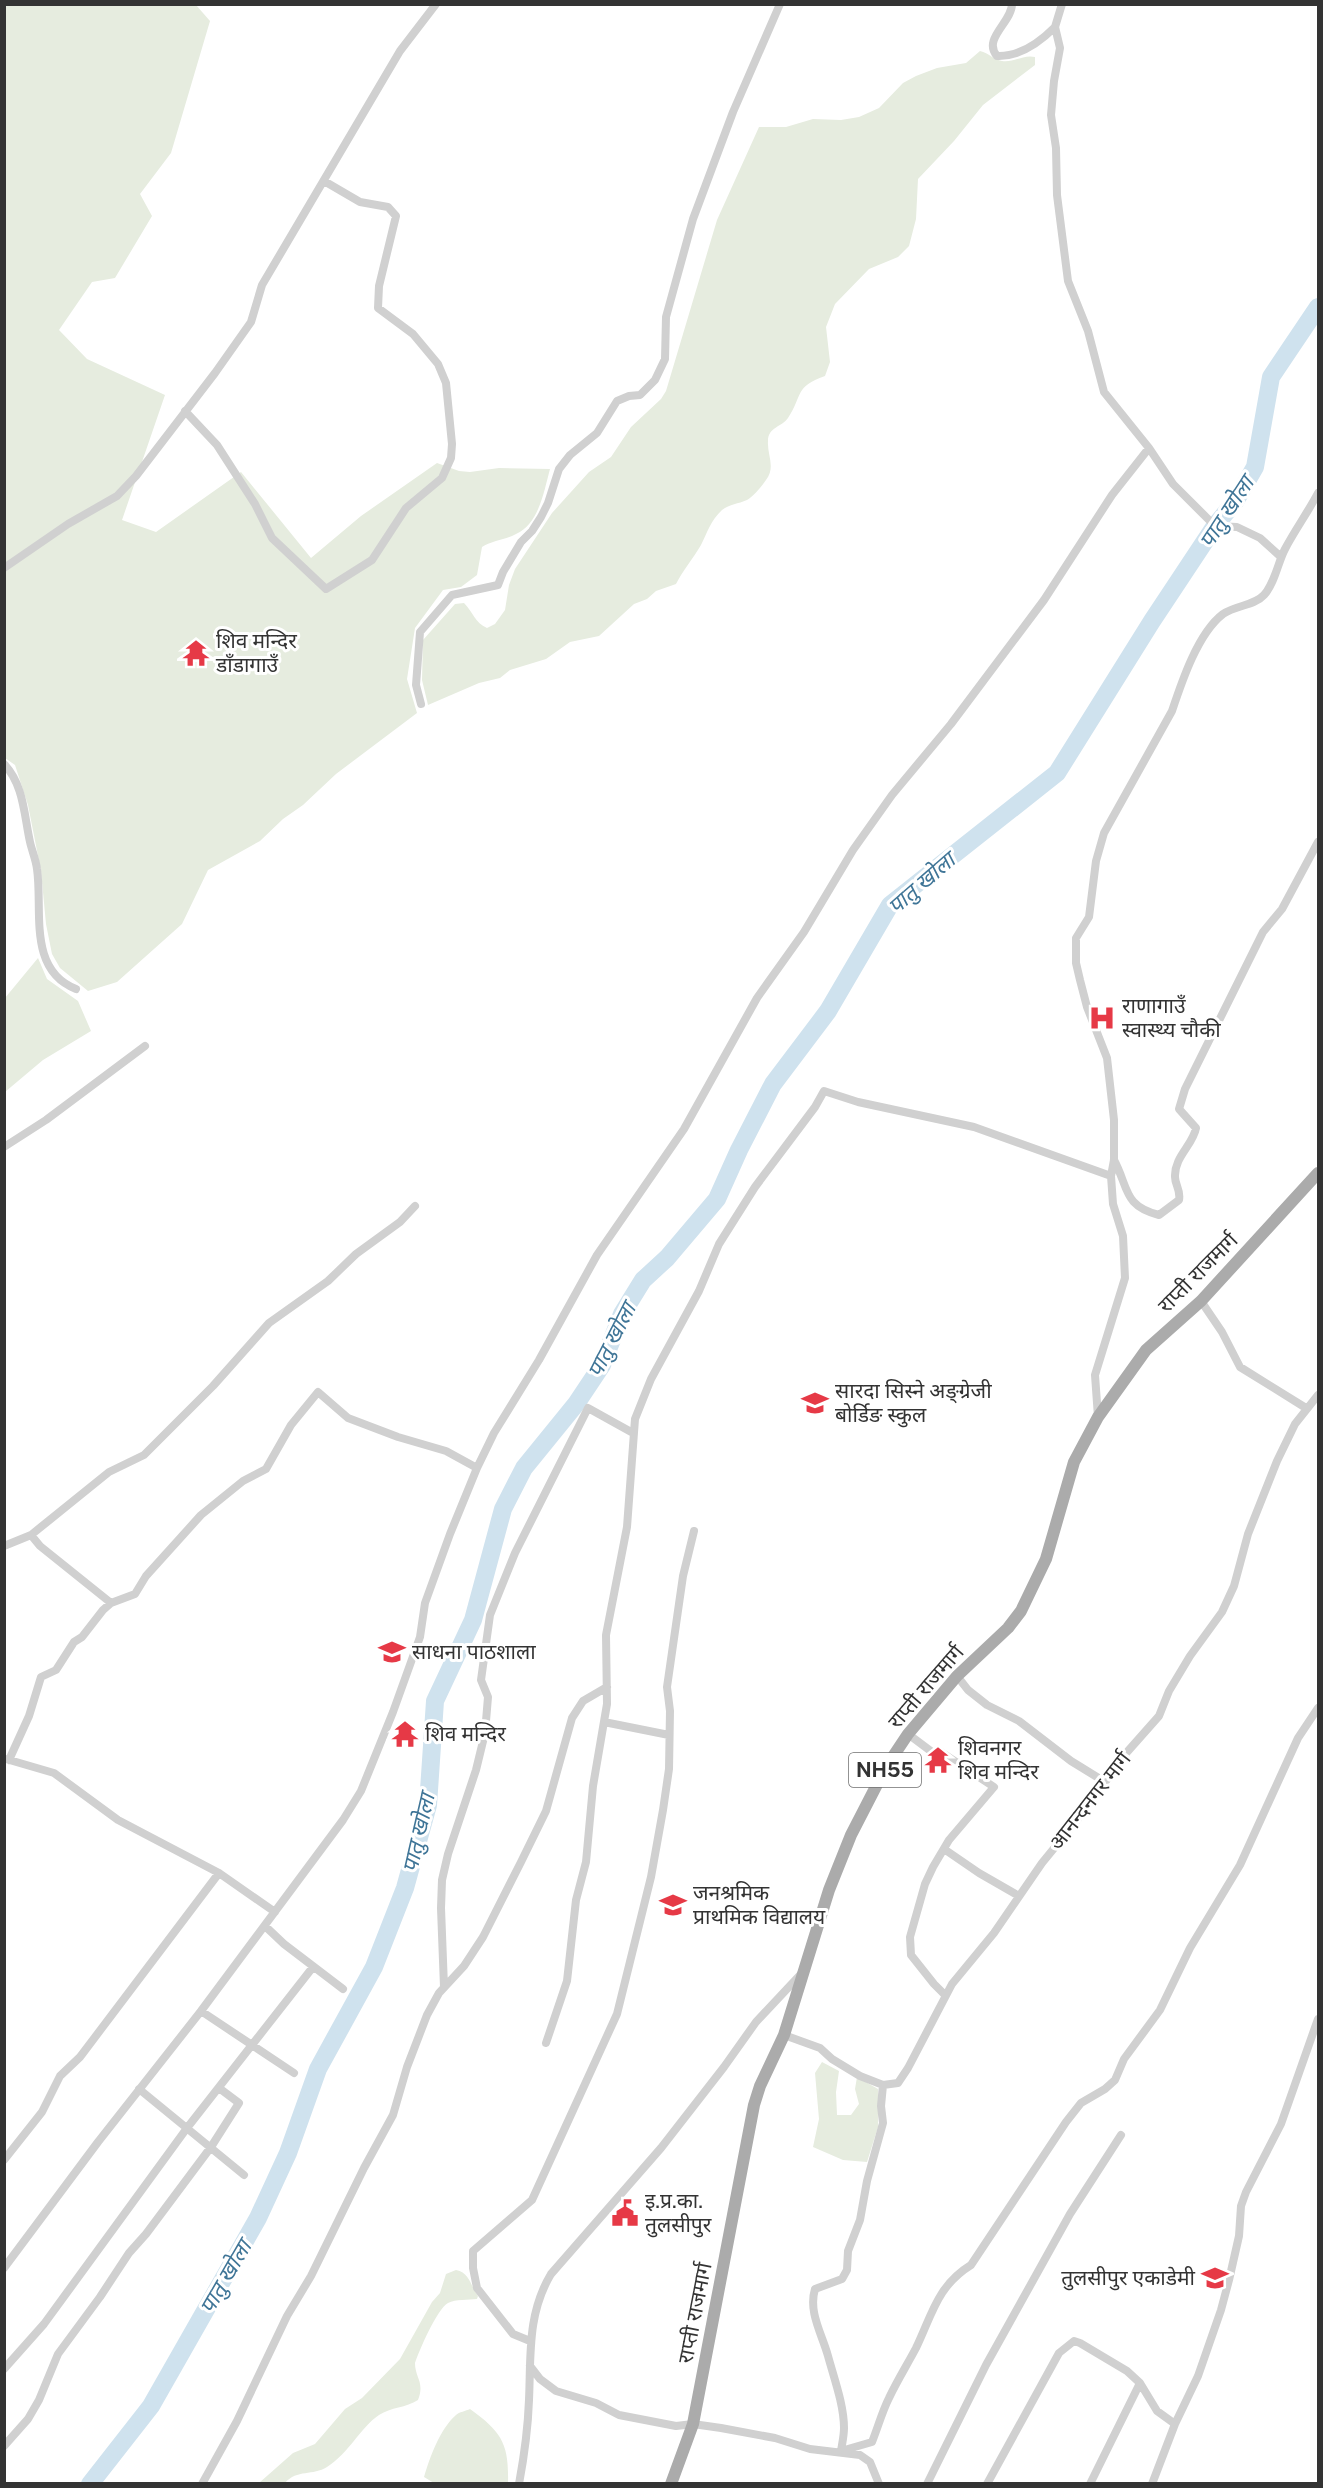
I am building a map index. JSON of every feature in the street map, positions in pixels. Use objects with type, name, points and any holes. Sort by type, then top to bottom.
[{"type":"main road","name":"राप्ती राजमार्ग","points":[[671,2484],[693,2424],[754,2105],[760,2086],[784,2035],[840,1860],[886,1767],[908,1734],[957,1676],[1008,1628],[1022,1611],[1046,1559],[1074,1462],[1098,1417],[1146,1350],[1201,1301],[1318,1173]]},
{"type":"street","points":[[4,568],[69,524],[117,496],[136,476],[215,374],[251,322],[262,285],[400,51],[436,4]]},
{"type":"street","points":[[421,704],[416,685],[420,632],[452,595],[498,585],[521,542],[541,517],[559,469],[570,455],[597,433],[617,401],[629,396],[640,395],[654,380],[665,359],[666,317],[693,219],[733,112],[780,4]]},
{"type":"street","points":[[1012,4],[1009,18],[995,36],[993,47],[997,56],[1017,54],[1032,46],[1055,27]]},
{"type":"street","points":[[1062,4],[1055,27],[1060,48],[1054,81],[1052,115],[1056,148],[1057,195],[1068,281],[1088,331],[1104,392],[1149,448],[1173,484],[1215,526],[1237,527],[1260,538],[1281,557]]},
{"type":"street","points":[[185,411],[217,445],[255,504],[272,538],[326,589],[372,560],[406,508],[442,478],[451,458],[452,444],[447,383],[438,364],[413,334],[378,308],[379,286],[396,216],[388,207],[360,202],[324,181]]},
{"type":"street","points":[[4,2268],[330,1841],[361,1791],[420,1637],[425,1603],[477,1468],[494,1433],[539,1360],[597,1255],[684,1129],[757,998],[804,932],[853,850],[892,795],[951,724],[1044,600],[1112,495],[1149,448]]},
{"type":"street","points":[[1098,1417],[1095,1375],[1125,1278],[1123,1236],[1113,1204],[1111,1176],[1114,1160],[1114,1120],[1107,1058],[1087,1007],[1076,963],[1076,938],[1089,917],[1096,861],[1104,833],[1172,711],[1196,652],[1211,625],[1225,613],[1258,601],[1267,592],[1281,557],[1318,493]]},
{"type":"street","points":[[4,764],[14,773],[23,802],[37,869],[38,923],[45,955],[52,974],[66,985],[76,988]]},
{"type":"street","points":[[1114,1160],[1132,1203],[1144,1211],[1160,1215],[1179,1200],[1179,1186],[1175,1177],[1181,1153],[1195,1135],[1196,1128],[1179,1109],[1185,1089],[1263,932],[1282,909],[1318,842]]},
{"type":"street","points":[[4,1148],[46,1120],[145,1046]]},
{"type":"street","points":[[546,2043],[567,1981],[576,1900],[586,1862],[593,1786],[604,1722],[607,1687],[606,1635],[627,1527],[633,1433],[639,1406],[651,1379],[699,1291],[719,1244],[755,1187],[810,1115],[824,1091],[858,1102],[974,1127],[1111,1176]]},
{"type":"street","points":[[4,1546],[31,1535],[109,1472],[144,1455],[213,1386],[269,1323],[328,1281],[356,1254],[400,1222],[415,1206]]},
{"type":"street","points":[[1201,1301],[1222,1332],[1240,1367],[1306,1408]]},
{"type":"street","points":[[275,1912],[219,1873],[118,1820],[54,1773],[7,1759],[29,1716],[41,1677],[56,1670],[74,1642],[82,1637],[103,1610],[111,1603],[135,1594],[146,1576],[201,1515],[243,1481],[266,1469],[291,1425],[318,1392],[348,1418],[398,1437],[446,1451],[477,1468]]},
{"type":"street","name":"आनन्दनगर मार्ग","points":[[883,2085],[898,2083],[937,2014],[945,1994],[994,1933],[1042,1863],[1159,1716],[1169,1691],[1190,1656],[1222,1612],[1234,1586],[1248,1534],[1262,1497],[1295,1424],[1318,1395]]},
{"type":"street","points":[[444,1988],[442,1880],[485,1733],[488,1697],[481,1680],[490,1615],[515,1553],[588,1408],[633,1433]]},
{"type":"street","points":[[530,2341],[513,2334],[477,2288],[473,2268],[473,2251],[532,2200],[618,2014],[651,1877],[669,1769],[670,1711],[667,1688],[683,1576],[694,1532]]},
{"type":"street","points":[[31,1535],[40,1546],[111,1603]]},
{"type":"street","points":[[957,1676],[968,1690],[987,1705],[1019,1721],[1071,1761],[1105,1782]]},
{"type":"street","points":[[202,2484],[237,2421],[288,2316],[311,2276],[393,2115],[407,2067],[427,2015],[444,1988],[464,1966],[483,1936],[546,1811],[572,1718],[583,1701],[607,1687]]},
{"type":"street","points":[[841,2451],[872,2442],[888,2401],[916,2348],[927,2318],[940,2297],[956,2274],[972,2265],[1034,2167],[1081,2103],[1105,2089],[1115,2080],[1124,2059],[1160,2010],[1190,1948],[1240,1865],[1298,1738],[1318,1708]]},
{"type":"street","points":[[604,1722],[669,1734]]},
{"type":"street","points":[[908,1734],[932,1752],[941,1752],[994,1788],[944,1849],[925,1884],[910,1937],[911,1955],[945,1994]]},
{"type":"street","points":[[944,1849],[1019,1896]]},
{"type":"street","points":[[4,2160],[42,2112],[60,2076],[80,2057],[219,1873]]},
{"type":"street","points":[[265,1926],[343,1989]]},
{"type":"street","points":[[4,2369],[44,2324],[187,2128],[253,2047],[313,1967]]},
{"type":"street","points":[[519,2484],[529,2403],[530,2341],[536,2307],[551,2274],[661,2148],[756,2022],[805,1970]]},
{"type":"street","points":[[201,2011],[294,2073]]},
{"type":"street","points":[[1152,2484],[1175,2424],[1198,2376],[1221,2310],[1239,2236],[1241,2206],[1281,2124],[1318,2019]]},
{"type":"street","points":[[784,2035],[820,2048],[832,2059],[860,2076],[883,2085],[881,2106],[883,2123],[867,2181],[860,2220],[848,2251],[847,2270],[842,2279],[815,2289],[812,2298],[840,2405],[844,2428],[841,2451]]},
{"type":"street","points":[[4,2446],[28,2419],[39,2400],[58,2354],[129,2253],[146,2234],[211,2147],[239,2103],[219,2088]]},
{"type":"street","points":[[139,2089],[244,2175]]},
{"type":"street","points":[[927,2484],[986,2365],[1070,2214],[1120,2135]]},
{"type":"street","points":[[987,2484],[1059,2353],[1074,2341],[1127,2371],[1140,2383],[1157,2411],[1175,2424]]},
{"type":"street","points":[[529,2365],[540,2379],[556,2391],[596,2403],[619,2415],[676,2426],[693,2424],[775,2438],[810,2448],[860,2455],[870,2462],[879,2484]]},
{"type":"street","points":[[1090,2484],[1140,2383]]},
{"type":"shaded area","points":[[4,5],[196,5],[210,21],[171,153],[140,194],[152,216],[115,278],[92,282],[59,330],[87,359],[165,395],[122,520],[156,532],[241,472],[311,558],[361,516],[437,463],[459,471],[470,472],[499,468],[550,469],[543,497],[530,523],[508,538],[482,547],[477,575],[461,587],[443,590],[415,628],[407,679],[417,713],[336,774],[260,841],[208,870],[182,924],[117,982],[88,991],[60,968],[52,954],[46,924],[41,871],[28,805],[15,765],[5,758]]},
{"type":"shaded area","points":[[980,51],[1002,61],[1035,57],[1035,65],[983,105],[954,141],[918,179],[916,219],[909,246],[898,257],[869,269],[835,304],[826,327],[830,362],[825,376],[808,384],[800,392],[788,418],[770,433],[768,446],[771,466],[769,475],[760,488],[747,500],[728,506],[718,514],[676,584],[656,591],[647,599],[634,604],[599,636],[570,642],[546,659],[510,670],[500,678],[479,683],[428,705],[422,680],[423,640],[455,604],[464,603],[477,620],[487,628],[495,624],[505,610],[509,585],[515,569],[552,513],[589,472],[611,457],[631,427],[661,399],[666,391],[717,220],[759,127],[786,127],[813,119],[841,120],[859,117],[879,108],[903,83],[937,68],[966,63]]},
{"type":"shaded area","points":[[38,958],[47,979],[78,1001],[91,1031],[43,1060],[5,1092],[5,998]]},
{"type":"shaded area","points":[[822,2062],[839,2071],[836,2092],[837,2115],[851,2115],[859,2104],[855,2089],[857,2077],[878,2089],[878,2127],[867,2162],[843,2160],[813,2147],[819,2119],[815,2073]]},
{"type":"shaded area","points":[[456,2270],[467,2277],[478,2296],[477,2299],[448,2303],[434,2321],[415,2363],[420,2384],[418,2400],[409,2405],[388,2410],[372,2420],[342,2455],[322,2470],[300,2474],[285,2483],[259,2483],[293,2453],[315,2444],[345,2409],[362,2398],[400,2359],[432,2302],[440,2293],[446,2274]]},
{"type":"shaded area","points":[[470,2409],[490,2425],[501,2440],[507,2458],[508,2483],[434,2483],[424,2477],[440,2435],[457,2414]]},
{"type":"waterway","name":"पातु खोला","points":[[90,2484],[151,2406],[258,2218],[288,2153],[318,2069],[374,1967],[405,1888],[428,1805],[435,1701],[473,1620],[503,1509],[524,1468],[576,1404],[602,1365],[622,1314],[643,1280],[667,1258],[717,1199],[773,1084],[828,1011],[890,905],[1057,773],[1152,621],[1215,526],[1236,500],[1255,467],[1271,377],[1318,307]]},
{"type":"place","name":"शिव मन्दिर डाँडागाउँ","points":[[196,653]]},
{"type":"place","name":"राणागाउँ स्वास्थ्य चौकी","points":[[1102,1018]]},
{"type":"place","name":"सारदा सिस्ने अङ्ग्रेजी बोर्डिङ स्कुल","points":[[815,1403]]},
{"type":"place","name":"साधना पाठशाला","points":[[392,1652]]},
{"type":"place","name":"शिव मन्दिर","points":[[405,1734]]},
{"type":"place","name":"शिवनगर शिव मन्दिर","points":[[938,1760]]},
{"type":"place","name":"जनश्रमिक प्राथमिक विद्यालय","points":[[673,1905]]},
{"type":"place","name":"इ.प्र.का. तुलसीपुर","points":[[625,2213]]},
{"type":"place","name":"तुलसीपुर एकाडेमी","points":[[1215,2278]]}]
